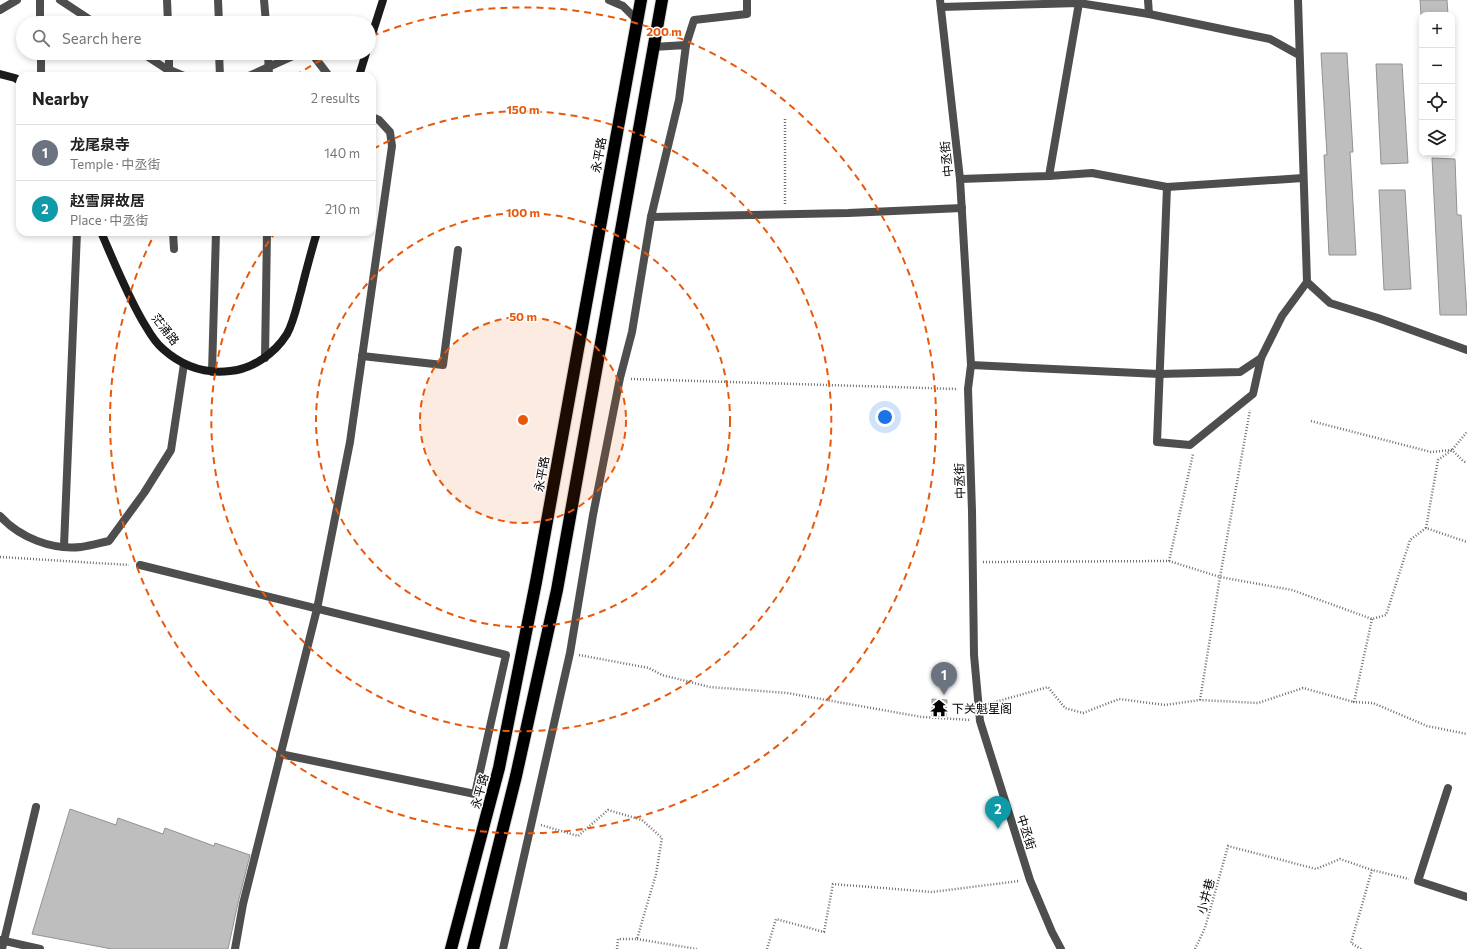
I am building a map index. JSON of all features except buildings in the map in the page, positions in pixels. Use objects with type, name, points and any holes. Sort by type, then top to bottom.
[{"type":"highway","name":"永平路","points":[[451,949],[504,745],[536,582],[641,0]]},
{"type":"highway","points":[[473,949],[516,776],[558,590],[662,0]]},
{"type":"highway","points":[[637,20],[658,22]]},
{"type":"street","points":[[0,10],[17,0]]},
{"type":"street","points":[[40,0],[40,16]]},
{"type":"street","points":[[60,0],[84,16]]},
{"type":"street","points":[[167,0],[168,16]]},
{"type":"street","points":[[218,0],[219,16]]},
{"type":"street","points":[[264,0],[265,16]]},
{"type":"street","points":[[376,22],[383,0]]},
{"type":"street","points":[[609,0],[623,6],[637,20]]},
{"type":"street","points":[[503,949],[570,653],[592,515],[620,378],[632,332],[651,217],[679,100],[686,45],[694,20],[747,14],[747,0]]},
{"type":"street","points":[[1148,0],[1148,14]]},
{"type":"street","points":[[1167,187],[1157,442],[1190,444],[1252,394],[1262,358],[1282,316],[1307,282],[1298,0]]},
{"type":"street","points":[[941,3],[1079,3],[1148,14],[1270,39],[1299,55]]},
{"type":"street","name":"中丞街","points":[[941,3],[960,179],[971,365],[968,389],[974,655],[978,707],[980,721],[1030,880],[1052,932],[1061,949]]},
{"type":"street","points":[[1049,176],[1079,3]]},
{"type":"street","points":[[653,47],[686,45]]},
{"type":"street","points":[[41,60],[41,72]]},
{"type":"street","points":[[151,60],[168,72]]},
{"type":"street","points":[[169,60],[169,72]]},
{"type":"street","points":[[219,60],[220,72]]},
{"type":"street","points":[[268,60],[269,72]]},
{"type":"street","points":[[258,72],[284,60]]},
{"type":"street","points":[[317,60],[326,72]]},
{"type":"street","points":[[360,72],[364,60]]},
{"type":"street","points":[[0,74],[16,79]]},
{"type":"street","points":[[235,949],[243,904],[317,609],[350,442],[392,146],[390,132],[376,119]]},
{"type":"street","points":[[960,179],[1049,176],[1092,172],[1167,187],[1303,178]]},
{"type":"street","points":[[651,217],[962,208]]},
{"type":"street","points":[[64,546],[77,236]]},
{"type":"street","name":"茫涌路","points":[[103,236],[130,297],[150,333],[162,349],[184,364],[212,372],[238,370],[253,364],[265,358],[286,335],[292,325],[316,236]]},
{"type":"street","points":[[173,236],[174,249]]},
{"type":"street","points":[[212,372],[216,236]]},
{"type":"street","points":[[265,358],[267,236]]},
{"type":"street","points":[[362,356],[443,365],[458,250]]},
{"type":"street","points":[[1307,282],[1330,303],[1378,318],[1467,350]]},
{"type":"street","points":[[971,365],[1159,374],[1240,372],[1262,358]]},
{"type":"street","points":[[0,516],[17,530],[32,539],[45,544],[81,547],[109,541],[144,493],[171,450],[184,364]]},
{"type":"street","points":[[140,565],[506,655],[475,794],[280,754]]},
{"type":"street","points":[[1448,788],[1418,881],[1467,897]]},
{"type":"street","points":[[36,806],[11,914],[2,944],[40,949]]},
{"type":"path","points":[[785,118],[785,214]]},
{"type":"path","points":[[620,378],[968,389]]},
{"type":"path","points":[[1200,700],[1252,394]]},
{"type":"path","points":[[1311,421],[1431,452],[1452,450]]},
{"type":"path","points":[[973,562],[1169,561],[1220,577],[1292,590],[1372,619],[1386,615],[1410,540],[1426,528],[1438,460],[1452,450],[1467,432]]},
{"type":"path","points":[[1169,561],[1197,439]]},
{"type":"path","points":[[1452,450],[1463,462],[1467,462]]},
{"type":"path","points":[[1426,528],[1467,542]]},
{"type":"path","points":[[0,557],[140,565]]},
{"type":"path","points":[[1354,702],[1372,619]]},
{"type":"path","points":[[570,653],[649,668],[662,675],[710,686],[787,693],[922,717],[980,721]]},
{"type":"path","points":[[978,707],[1048,688],[1065,708],[1083,713],[1119,699],[1165,705],[1200,700],[1258,704],[1303,688],[1354,702],[1373,703],[1427,726],[1467,734]]},
{"type":"path","points":[[532,823],[578,836],[608,810],[642,820],[662,838],[656,874],[637,939]]},
{"type":"path","name":"小井巷","points":[[1195,949],[1205,928],[1228,846],[1316,870],[1340,859],[1372,870]]},
{"type":"path","points":[[1361,949],[1351,943],[1372,870],[1418,881]]},
{"type":"path","points":[[767,949],[776,919],[824,932],[833,884],[932,892],[1030,880]]},
{"type":"path","points":[[617,949],[618,939],[637,939],[697,949]]},
{"type":"place","name":"龙尾泉寺","points":[[944,695]]},
{"type":"place","name":"下关魁星阁","points":[[939,708]]},
{"type":"place","name":"赵雪屏故居","points":[[998,829]]}]
